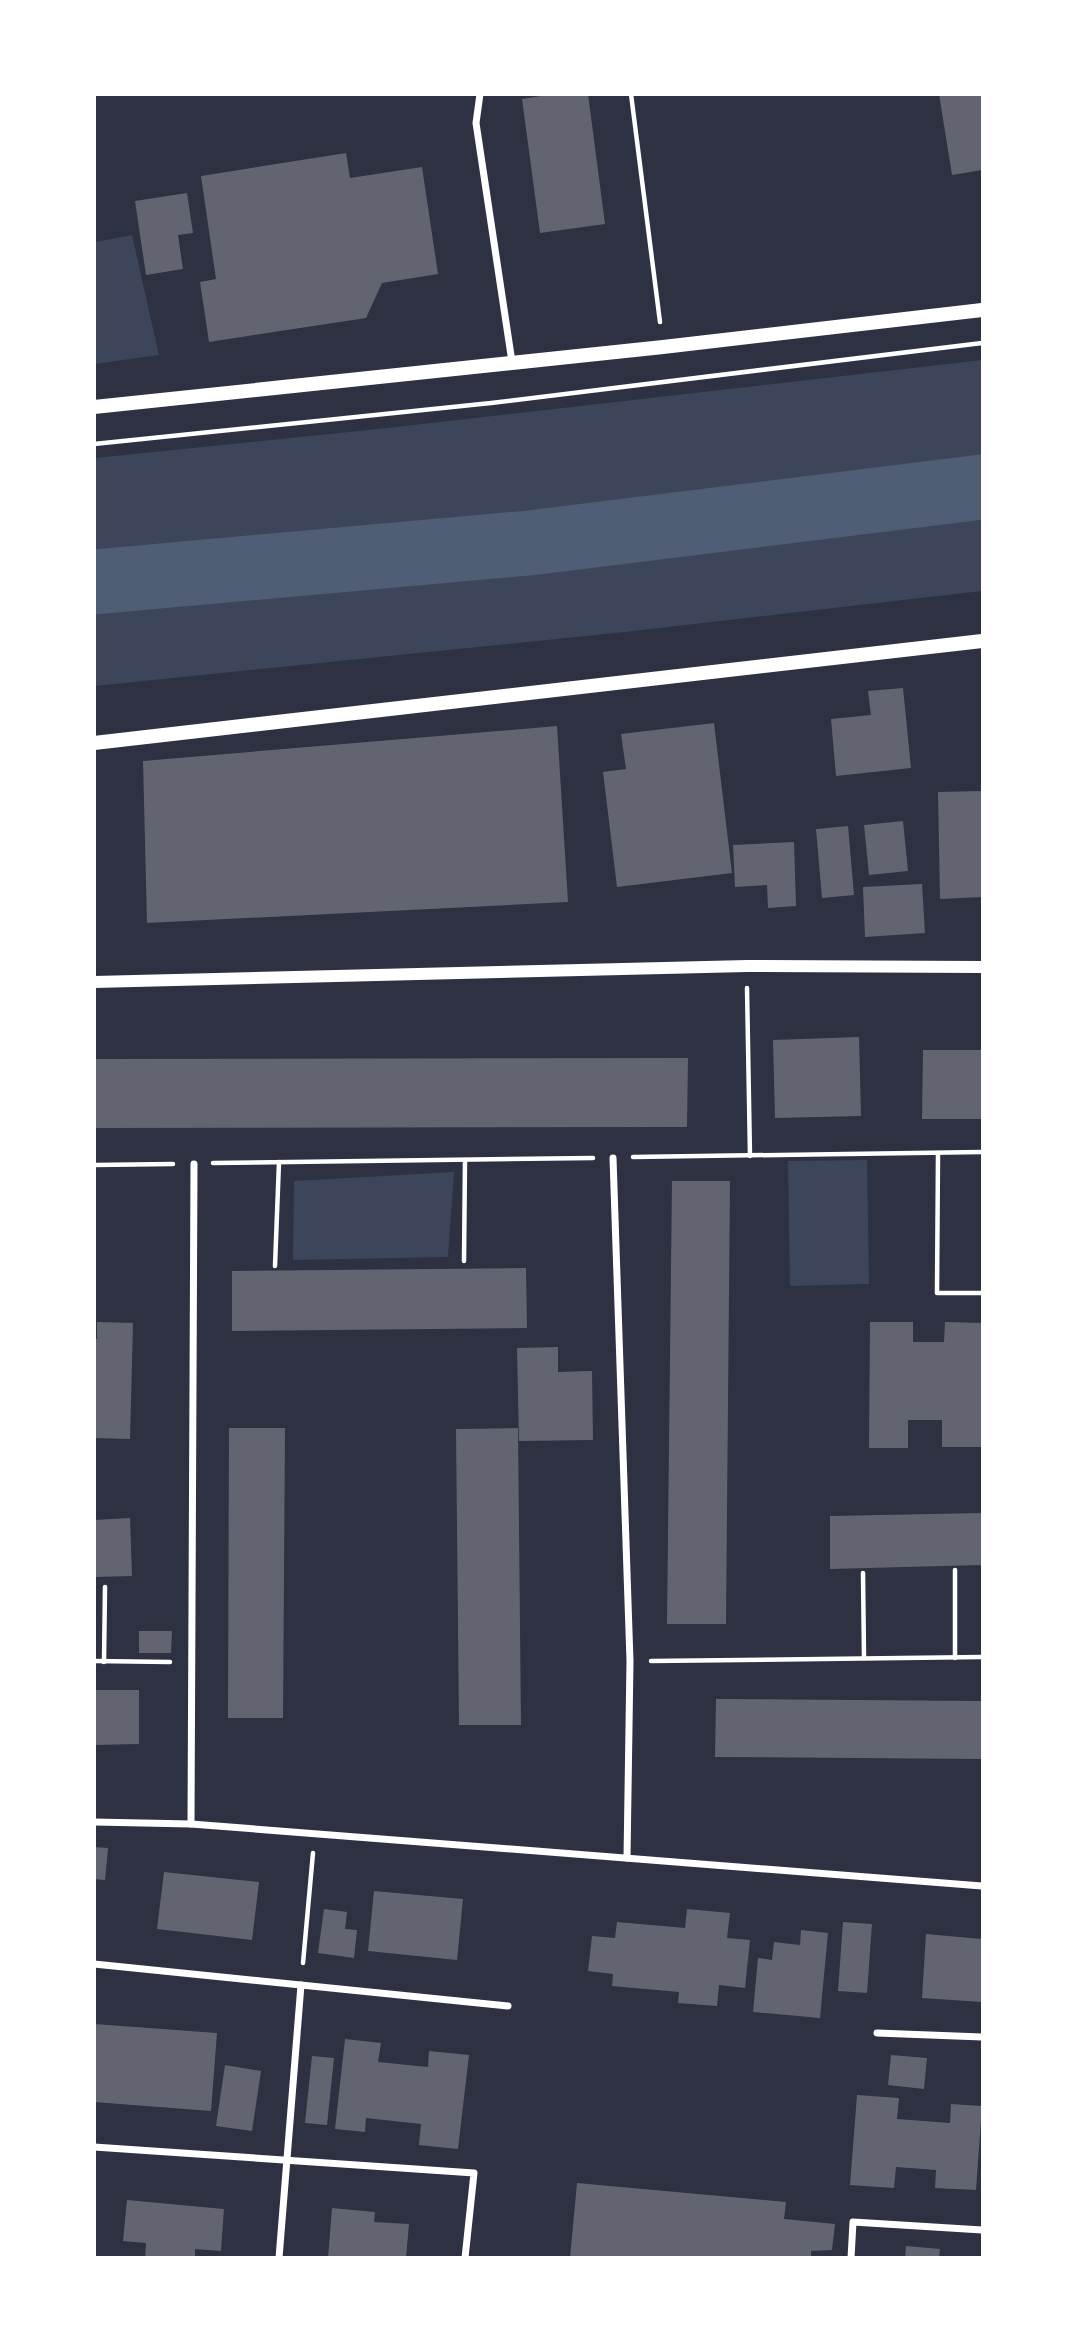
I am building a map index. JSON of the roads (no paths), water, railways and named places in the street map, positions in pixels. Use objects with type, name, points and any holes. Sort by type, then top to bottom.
[{"type":"main road","points":[[94,407],[663,347],[982,310]]},
{"type":"main road","points":[[94,743],[982,641]]},
{"type":"street","points":[[480,94],[477,123],[512,362]]},
{"type":"street","points":[[94,982],[747,966],[982,967]]},
{"type":"street","points":[[613,1158],[630,1661],[626,1858]]},
{"type":"street","points":[[191,1824],[194,1164]]},
{"type":"street","points":[[94,1822],[191,1824],[982,1886]]},
{"type":"street","points":[[94,1964],[508,2006]]},
{"type":"street","points":[[279,2258],[301,1985]]},
{"type":"street","points":[[877,2033],[982,2037]]},
{"type":"street","points":[[94,2147],[474,2173],[465,2258]]},
{"type":"street","points":[[851,2258],[853,2222],[982,2230]]},
{"type":"waterway","points":[[94,582],[529,543],[982,487]]}]
